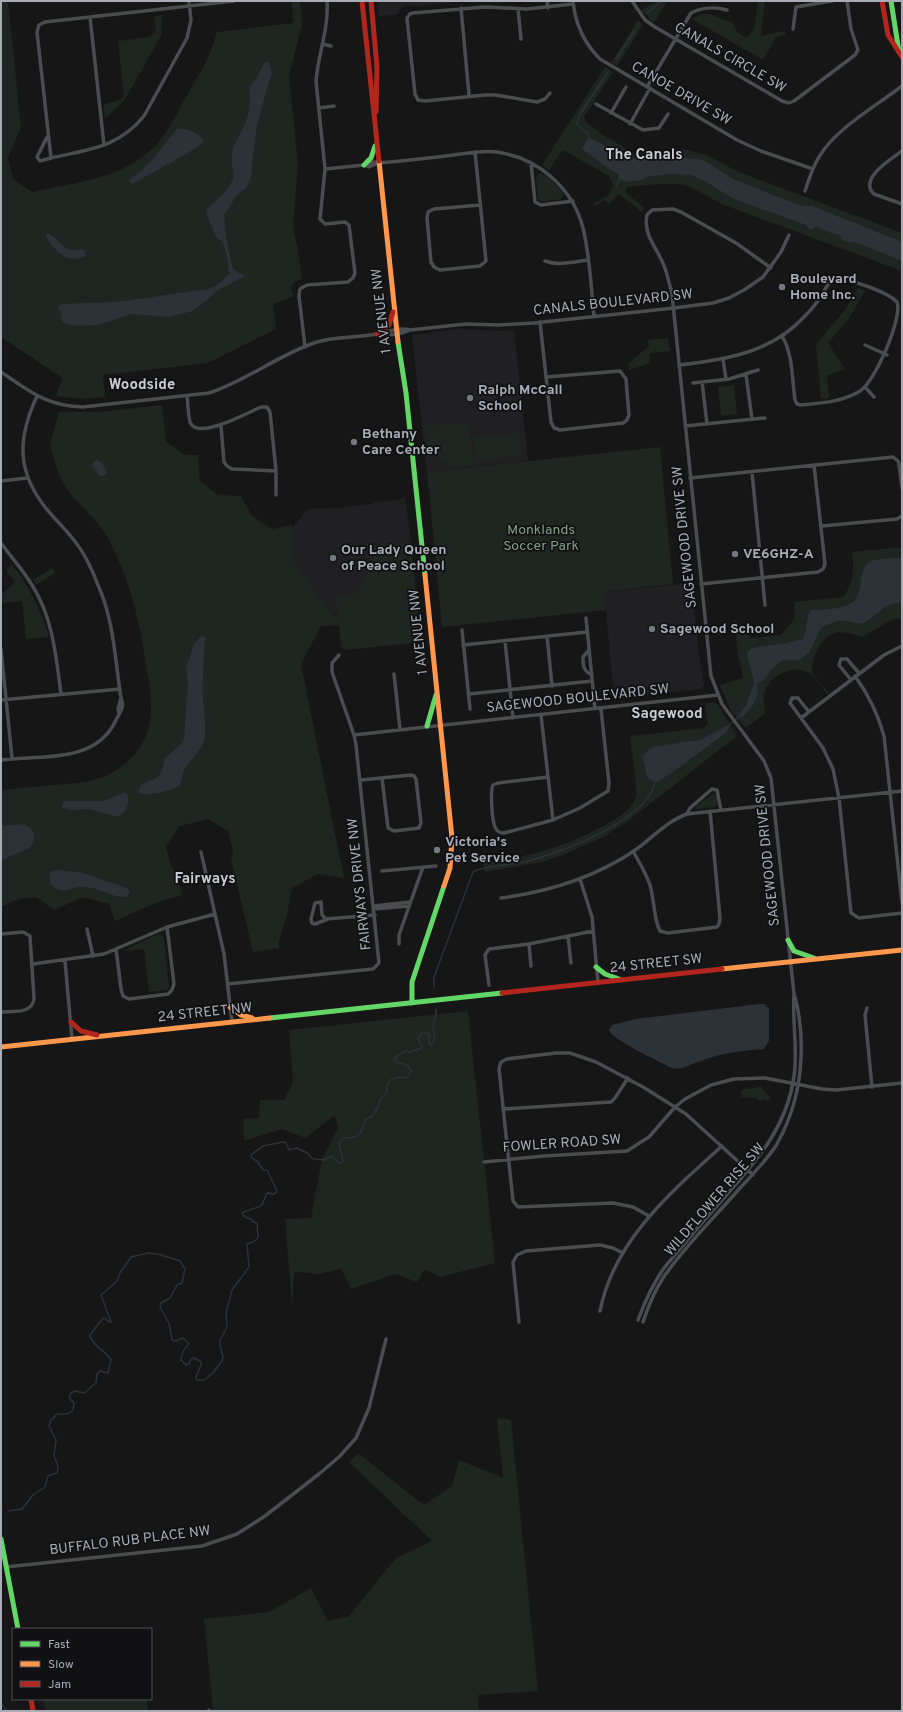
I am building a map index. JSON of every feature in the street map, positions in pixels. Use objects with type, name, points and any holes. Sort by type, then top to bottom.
[{"type":"street","points":[[51,158],[37,28],[39,25],[45,22],[190,3],[234,1]]},
{"type":"street","points":[[305,347],[299,296],[300,289],[307,285],[348,282],[353,278],[355,273],[349,225],[342,222],[325,224],[320,219],[325,169],[317,71],[328,18],[327,1]]},
{"type":"street","name":"1 AVENUE NW","points":[[362,1],[376,135]]},
{"type":"street","name":"1 AVENUE NW","points":[[371,1],[377,67],[376,143],[393,309],[406,393],[452,838],[451,861],[442,894],[412,982],[412,1003]]},
{"type":"street","points":[[485,1],[485,7]]},
{"type":"street","points":[[547,1],[548,8]]},
{"type":"street","name":"CANALS CIRCLE SW","points":[[632,1],[645,20],[789,103],[797,99],[855,55],[858,50],[851,29],[847,1]]},
{"type":"street","points":[[793,29],[796,7],[799,5],[832,1]]},
{"type":"street","points":[[882,1],[888,35],[901,55]]},
{"type":"street","points":[[891,1],[901,55]]},
{"type":"street","points":[[48,136],[37,157],[40,161],[104,145],[131,131],[144,116],[187,38],[191,20],[190,3]]},
{"type":"street","points":[[550,93],[545,99],[537,102],[496,95],[469,95],[424,101],[418,100],[416,97],[407,18],[410,14],[461,8],[548,8],[573,3]]},
{"type":"street","name":"CANOE DRIVE SW","points":[[573,3],[579,28],[592,52],[600,59],[737,140],[761,151],[813,169]]},
{"type":"street","points":[[461,8],[469,95]]},
{"type":"street","points":[[630,124],[674,38],[688,16],[694,11],[716,8],[727,10]]},
{"type":"street","points":[[518,9],[521,39]]},
{"type":"street","points":[[90,17],[104,145]]},
{"type":"street","points":[[323,44],[331,46]]},
{"type":"street","points":[[805,192],[819,156],[835,136],[902,86]]},
{"type":"street","points":[[611,113],[626,88]]},
{"type":"street","points":[[596,104],[643,130],[659,128],[668,114]]},
{"type":"street","points":[[319,108],[334,106]]},
{"type":"street","points":[[364,165],[371,158],[376,143]]},
{"type":"street","points":[[902,151],[876,172],[870,179],[869,184],[871,191],[874,194],[902,204]]},
{"type":"street","points":[[325,169],[364,165],[374,162],[378,163],[475,152],[497,152],[531,163],[549,174],[572,201],[583,229],[594,316]]},
{"type":"street","points":[[475,152],[486,258],[485,263],[480,266],[440,270],[437,269],[431,262],[427,218],[428,212],[434,209],[480,205]]},
{"type":"street","points":[[531,163],[536,202],[541,205],[572,201]]},
{"type":"street","name":"SAGEWOOD DRIVE SW","points":[[771,268],[736,243],[681,212],[673,209],[652,210],[649,212],[646,219],[649,239],[662,260],[668,278],[674,308],[709,666],[718,696],[728,713],[761,757],[768,769],[774,805],[790,961]]},
{"type":"street","name":"CANALS BOULEVARD SW","points":[[1,372],[37,396],[63,406],[84,407],[187,396],[222,389],[305,347],[328,339],[377,334],[388,335],[396,332],[460,324],[505,325],[540,322],[713,303],[729,298],[744,290],[762,277],[771,268],[789,235]]},
{"type":"street","points":[[544,261],[552,264],[559,264],[588,260]]},
{"type":"street","points":[[679,365],[723,359],[747,353],[765,346],[782,336],[801,320],[817,302],[832,279],[838,277],[890,296],[898,303],[901,315],[899,324],[881,367],[860,391],[835,402],[797,404],[795,400],[790,356],[787,343],[782,336]]},
{"type":"street","points":[[377,334],[389,325],[393,309]]},
{"type":"street","points":[[540,322],[546,377],[551,422],[554,428],[556,430],[623,423],[629,416],[626,379],[620,371],[546,377]]},
{"type":"street","points":[[865,346],[886,355]]},
{"type":"street","points":[[723,359],[726,380]]},
{"type":"street","points":[[693,383],[726,380],[758,370]]},
{"type":"street","points":[[746,375],[752,419]]},
{"type":"street","points":[[702,382],[707,424]]},
{"type":"street","points":[[865,387],[874,397]]},
{"type":"street","points":[[1,760],[56,756],[81,752],[99,743],[113,728],[119,714],[118,709],[121,698],[111,626],[99,587],[80,547],[38,498],[27,478],[23,438],[28,416],[37,396]]},
{"type":"street","points":[[187,396],[190,422],[193,426],[199,428],[220,426],[261,407],[266,407],[270,412],[277,483],[276,495]]},
{"type":"street","points":[[685,426],[765,418]]},
{"type":"street","points":[[220,426],[224,462],[227,466],[232,469],[276,471]]},
{"type":"street","points":[[690,478],[893,457],[899,464],[902,488]]},
{"type":"street","points":[[701,584],[818,572],[823,569],[825,564],[822,526],[814,465]]},
{"type":"street","points":[[752,472],[763,577],[764,605]]},
{"type":"street","points":[[1,481],[27,478]]},
{"type":"street","points":[[822,526],[897,519],[902,516]]},
{"type":"street","points":[[1,543],[32,585],[46,614],[54,644],[61,694]]},
{"type":"street","points":[[586,618],[596,709]]},
{"type":"street","points":[[462,630],[470,709]]},
{"type":"street","points":[[464,645],[587,632]]},
{"type":"street","points":[[547,636],[552,686]]},
{"type":"street","points":[[505,641],[513,718]]},
{"type":"street","points":[[801,718],[884,655],[902,646]]},
{"type":"street","points":[[1,649],[12,758]]},
{"type":"street","points":[[589,650],[583,657],[584,666],[586,672],[592,675]]},
{"type":"street","name":"FAIRWAYS DRIVE NW","points":[[228,984],[376,968],[380,961],[361,780],[354,734],[332,672],[332,664],[339,655]]},
{"type":"street","points":[[850,680],[839,665],[841,659],[848,659],[859,673]]},
{"type":"street","points":[[394,674],[400,729]]},
{"type":"street","points":[[855,676],[867,695],[881,724],[886,748],[902,903]]},
{"type":"street","points":[[469,694],[592,681]]},
{"type":"street","points":[[1,700],[120,689]]},
{"type":"street","points":[[427,726],[437,690]]},
{"type":"street","name":"SAGEWOOD BOULEVARD SW","points":[[440,724],[513,718],[718,696]]},
{"type":"street","points":[[809,712],[798,698],[792,698],[790,704],[816,738],[833,769],[839,798],[851,913],[859,918],[902,913]]},
{"type":"street","points":[[548,777],[498,783],[493,786],[491,791],[494,826],[497,831],[504,833],[553,820],[580,808],[608,791],[609,783],[601,709]]},
{"type":"street","points":[[541,715],[553,820]]},
{"type":"street","points":[[354,734],[440,724]]},
{"type":"street","points":[[361,780],[411,775],[416,777],[421,823],[419,828],[394,831],[388,828],[382,778]]},
{"type":"street","points":[[687,814],[690,808],[714,788],[719,793],[721,810]]},
{"type":"street","points":[[501,898],[534,892],[580,879],[633,851],[675,819],[687,814],[902,791]]},
{"type":"street","points":[[633,851],[650,884],[655,904],[657,924],[660,931],[668,933],[717,927],[720,918],[710,811]]},
{"type":"street","points":[[201,852],[224,954],[232,1022]]},
{"type":"street","points":[[382,871],[436,866]]},
{"type":"street","points":[[399,944],[400,935],[409,904],[423,867]]},
{"type":"street","points":[[580,879],[589,905],[598,982]]},
{"type":"street","points":[[328,919],[322,915],[321,902],[315,903],[311,919],[312,923],[315,924],[328,919],[375,915]]},
{"type":"street","points":[[374,908],[409,904]]},
{"type":"street","points":[[33,964],[65,961],[93,956],[116,949],[167,927],[215,914]]},
{"type":"street","points":[[116,949],[123,996],[129,999],[168,994],[172,990],[174,984],[167,927]]},
{"type":"street","points":[[88,929],[93,956]]},
{"type":"street","points":[[489,985],[485,955],[487,950],[528,944],[593,931]]},
{"type":"street","points":[[1,934],[23,932],[28,933],[32,939],[34,999],[33,1006],[28,1010],[1,1012]]},
{"type":"street","points":[[568,936],[570,963]]},
{"type":"street","points":[[788,940],[794,951],[816,959]]},
{"type":"street","points":[[528,944],[531,966]]},
{"type":"street","name":"24 STREET SW","points":[[412,1003],[902,950]]},
{"type":"street","points":[[65,961],[72,1039]]},
{"type":"street","name":"WILDFLOWER RISE SW","points":[[642,1322],[652,1298],[663,1278],[694,1240],[753,1175],[777,1143],[794,1104],[799,1084],[801,1041],[798,1009],[794,994],[790,961]]},
{"type":"street","points":[[596,967],[605,974],[620,980]]},
{"type":"street","name":"WILDFLOWER RISE SW","points":[[638,1320],[644,1302],[664,1268],[748,1171],[764,1150],[778,1127],[788,1103],[793,1083],[795,1053],[792,1011],[794,994]]},
{"type":"street","name":"24 STREET NW","points":[[1,1047],[412,1003]]},
{"type":"street","points":[[230,1007],[241,1015],[255,1019]]},
{"type":"street","points":[[867,1008],[865,1015],[872,1086]]},
{"type":"street","points":[[71,1022],[81,1031],[100,1036]]},
{"type":"street","points":[[649,1216],[633,1207],[613,1203],[518,1207],[514,1201],[499,1065],[503,1060],[507,1058],[570,1053],[585,1058],[628,1078],[675,1107],[695,1122],[753,1175]]},
{"type":"street","name":"FOWLER ROAD SW","points":[[484,1162],[627,1151],[642,1143],[649,1137],[675,1107],[700,1090],[723,1081],[756,1077],[822,1089],[836,1090],[902,1083]]},
{"type":"street","points":[[504,1109],[611,1102],[628,1078]]},
{"type":"street","points":[[600,1311],[606,1287],[623,1253],[649,1216],[674,1190],[722,1146]]},
{"type":"street","points":[[519,1322],[513,1262],[517,1254],[526,1251],[600,1245],[613,1248],[623,1253]]},
{"type":"street","name":"BUFFALO RUB PLACE NW","points":[[6,1567],[202,1546],[236,1534],[264,1516],[319,1474],[340,1456],[356,1438],[369,1408],[386,1339]]},
{"type":"street","points":[[1,1539],[18,1628]]},
{"type":"street","points":[[31,1700],[33,1711]]},
{"type":"shaded area","points":[[378,1],[464,1],[417,6],[408,5],[401,8],[397,15],[379,16]]},
{"type":"shaded area","points":[[265,62],[269,62],[272,74],[257,126],[251,177],[246,188],[237,195],[224,215],[228,249],[233,269],[245,276],[220,289],[193,311],[168,317],[132,314],[97,325],[78,326],[63,323],[60,317],[62,313],[58,309],[60,305],[63,304],[117,302],[207,289],[216,286],[229,274],[225,248],[223,243],[216,237],[207,214],[207,209],[224,193],[232,181],[233,150],[248,116],[250,102],[249,87],[257,77]]},
{"type":"shaded area","points":[[177,129],[185,129],[195,133],[203,140],[202,143],[188,153],[132,184],[129,182],[130,179],[153,159]]},
{"type":"shaded area","points":[[591,139],[631,158],[674,158],[676,156],[682,156],[683,158],[703,160],[733,179],[801,206],[812,206],[902,242],[902,261],[853,241],[851,243],[841,239],[840,235],[831,233],[816,226],[813,229],[809,229],[806,225],[734,199],[703,180],[690,175],[671,174],[645,177],[642,180],[625,182],[619,178],[619,174],[582,149],[587,140]]},
{"type":"shaded area","points":[[47,234],[50,234],[67,249],[85,250],[85,256],[73,259],[62,255],[46,237]]},
{"type":"shaded area","name":"Ralph McCall School","points":[[460,329],[503,331],[514,330],[528,461],[427,472],[412,335]]},
{"type":"shaded area","points":[[97,460],[106,469],[107,473],[104,476],[100,476],[92,466],[93,462]]},
{"type":"shaded area","name":"Our Lady Queen of Peace School","points":[[405,496],[411,541],[373,545],[374,556],[358,593],[339,622],[293,560],[292,528],[308,509],[326,509],[373,504],[374,502],[398,500]]},
{"type":"shaded area","points":[[902,558],[902,602],[889,605],[863,623],[858,624],[847,621],[839,621],[821,628],[809,653],[799,660],[783,660],[773,668],[763,681],[757,683],[758,691],[754,704],[743,717],[741,716],[729,726],[727,732],[657,782],[647,777],[643,757],[648,750],[656,746],[700,740],[728,725],[739,716],[746,705],[754,683],[747,653],[752,648],[788,643],[803,639],[811,610],[834,609],[851,603],[859,592],[865,566],[874,560]]},
{"type":"shaded area","name":"Sagewood School","points":[[691,583],[704,685],[701,689],[620,698],[620,695],[614,695],[604,592]]},
{"type":"shaded area","points":[[202,636],[205,637],[203,699],[205,730],[203,744],[185,768],[180,785],[171,790],[160,793],[138,793],[141,785],[156,778],[162,772],[164,759],[182,743],[184,738],[188,682],[186,669],[194,643]]},
{"type":"shaded area","points":[[124,792],[127,793],[128,804],[123,813],[117,817],[91,809],[73,810],[62,808],[64,801],[104,801]]},
{"type":"shaded area","points":[[24,824],[34,833],[34,839],[31,847],[1,860],[1,826]]},
{"type":"shaded area","points":[[54,870],[80,872],[124,887],[130,892],[127,897],[122,897],[87,887],[59,890],[50,883],[50,873]]},
{"type":"shaded area","points":[[764,1004],[769,1009],[769,1041],[764,1049],[722,1054],[681,1068],[672,1068],[647,1056],[618,1039],[609,1030],[612,1025],[636,1019]]},
{"type":"green space","points":[[1,1],[8,1],[21,128],[8,157],[13,179],[32,192],[85,181],[119,170],[135,162],[149,152],[168,129],[204,66],[217,32],[293,23],[292,2],[300,1],[302,24],[289,76],[298,164],[293,226],[302,279],[296,281],[292,285],[291,290],[294,296],[273,304],[276,329],[208,363],[103,375],[105,397],[80,399],[56,396],[62,378],[1,337]]},
{"type":"green space","points":[[658,1],[667,1],[654,23],[641,10]]},
{"type":"green space","points":[[758,1],[765,1],[761,36],[784,31],[786,34],[776,37],[763,60],[692,19],[699,15],[710,14],[723,20],[732,21],[738,33],[747,38],[754,29]]},
{"type":"green space","points":[[162,15],[161,36],[124,101],[105,119],[103,105],[121,99],[124,95],[118,41],[150,37],[156,31],[154,16]]},
{"type":"green space","points":[[638,20],[643,25],[617,66],[611,63]]},
{"type":"green space","points":[[605,67],[613,72],[584,117],[586,122],[603,135],[635,154],[683,149],[706,155],[741,173],[902,233],[902,271],[724,205],[688,186],[678,184],[660,184],[626,187],[626,193],[645,208],[642,212],[619,194],[608,205],[606,200],[593,207],[594,203],[608,196],[613,186],[610,177],[565,151],[561,152],[549,171],[542,165]]},
{"type":"green space","points":[[540,173],[548,177],[563,192],[561,199],[543,202],[538,200],[536,177]]},
{"type":"green space","points":[[858,288],[865,291],[848,320],[828,343],[845,369],[827,376],[829,398],[821,399],[816,344],[845,310]]},
{"type":"green space","points":[[668,338],[670,351],[650,353],[650,363],[630,370],[627,365],[649,346],[648,340]]},
{"type":"green space","points":[[734,385],[737,414],[721,416],[718,387]]},
{"type":"green space","points":[[162,405],[166,441],[184,455],[198,455],[200,481],[218,495],[241,496],[252,516],[272,529],[292,525],[293,560],[338,621],[336,596],[358,593],[374,556],[373,545],[411,541],[421,642],[346,650],[341,647],[339,625],[321,626],[301,664],[344,878],[318,874],[292,888],[287,915],[279,941],[279,948],[253,952],[231,859],[233,851],[228,831],[208,819],[180,826],[166,846],[171,866],[175,870],[182,895],[158,902],[115,921],[109,904],[82,897],[55,910],[36,897],[19,899],[1,907],[1,790],[86,782],[112,773],[133,756],[141,746],[150,721],[150,695],[142,642],[136,611],[122,568],[104,531],[65,486],[51,450],[52,437],[59,412],[100,412]]},
{"type":"green space","points":[[466,422],[469,425],[474,465],[463,466],[445,463],[434,454],[427,437],[425,426]]},
{"type":"green space","points":[[518,433],[521,456],[475,461],[473,438]]},
{"type":"green space","name":"Monklands Soccer Park","points":[[660,447],[673,584],[604,592],[606,610],[442,627],[427,472]]},
{"type":"green space","points":[[902,547],[902,618],[893,619],[862,637],[841,632],[830,635],[820,644],[813,660],[812,668],[816,678],[829,693],[827,694],[811,674],[797,669],[783,672],[776,676],[766,688],[764,695],[765,714],[746,728],[731,711],[720,685],[743,678],[738,655],[734,621],[736,620],[751,638],[781,635],[795,618],[794,602],[843,597],[847,592],[851,581],[853,564],[852,552]]},
{"type":"green space","points":[[12,565],[34,599],[49,637],[26,639],[22,601],[3,603],[1,595],[15,582],[6,570]]},
{"type":"green space","points":[[52,568],[55,573],[36,585],[33,580]]},
{"type":"green space","points":[[714,702],[718,705],[737,736],[628,821],[605,836],[563,855],[542,862],[485,872],[483,862],[531,854],[561,845],[591,832],[624,814],[634,802],[636,797],[630,736],[704,728],[708,724],[705,703]]},
{"type":"green space","points":[[714,793],[718,800],[715,807],[696,809],[696,806]]},
{"type":"green space","points":[[158,934],[162,935],[164,938],[169,987],[167,990],[149,992],[144,949],[123,951]]},
{"type":"green space","points":[[468,1011],[495,1263],[440,1277],[425,1269],[417,1282],[395,1274],[351,1289],[341,1269],[319,1274],[297,1272],[294,1274],[292,1307],[285,1219],[311,1218],[322,1159],[338,1128],[335,1115],[305,1138],[282,1129],[244,1141],[243,1119],[259,1118],[260,1100],[284,1100],[293,1083],[289,1030]]},
{"type":"green space","points":[[760,1086],[771,1098],[769,1101],[765,1099],[759,1101],[757,1098],[741,1097],[741,1091]]},
{"type":"green space","points":[[497,1418],[511,1420],[538,1691],[478,1695],[479,1711],[213,1711],[204,1619],[269,1612],[311,1588],[328,1621],[349,1616],[396,1558],[432,1541],[349,1462],[358,1453],[424,1505],[452,1486],[459,1460],[503,1478]]},
{"type":"green space","points":[[43,1700],[147,1700],[148,1711],[46,1711]]},
{"type":"waterway","points":[[647,13],[661,1]]},
{"type":"waterway","points":[[617,58],[634,31]]},
{"type":"waterway","points":[[590,140],[588,134],[577,124],[579,116],[608,72]]},
{"type":"waterway","points":[[616,186],[621,177]]},
{"type":"waterway","points":[[434,987],[434,977],[473,872],[476,870],[539,858],[579,843],[600,833],[620,822],[637,809],[649,795],[655,781]]},
{"type":"waterway","points":[[8,1511],[22,1509],[33,1495],[45,1487],[48,1476],[57,1473],[58,1466],[54,1456],[56,1440],[49,1426],[51,1420],[57,1414],[68,1414],[73,1410],[74,1403],[70,1399],[70,1394],[75,1391],[84,1393],[96,1383],[97,1374],[100,1371],[108,1373],[111,1360],[96,1346],[90,1335],[103,1318],[111,1322],[101,1295],[117,1281],[120,1273],[131,1257],[148,1253],[158,1254],[180,1261],[185,1269],[182,1283],[177,1285],[170,1298],[161,1303],[160,1307],[169,1323],[172,1340],[176,1341],[183,1338],[189,1344],[183,1351],[181,1360],[186,1365],[189,1364],[191,1359],[194,1358],[201,1362],[196,1377],[197,1380],[204,1380],[213,1373],[222,1361],[223,1357],[220,1340],[227,1327],[226,1313],[232,1290],[249,1267],[247,1244],[258,1238],[257,1223],[245,1217],[242,1213],[262,1205],[267,1193],[274,1194],[277,1191],[267,1170],[263,1170],[251,1155],[263,1146],[283,1142],[286,1143],[289,1150],[297,1148],[307,1153],[313,1159],[325,1160],[331,1156],[341,1164],[343,1161],[339,1143],[343,1139],[355,1137],[361,1132],[365,1120],[372,1116],[377,1109],[381,1098],[387,1093],[389,1081],[398,1077],[407,1078],[411,1071],[407,1066],[396,1062],[395,1057],[406,1051],[410,1052],[422,1048],[418,1039],[422,1032],[429,1034],[429,1043],[431,1045],[433,1043],[435,1034],[433,1030],[433,1023],[436,1015],[436,1009]]},
{"type":"waterway","points":[[1,1676],[1,1692]]},
{"type":"waterway","points":[[1,1703],[7,1711]]},
{"type":"traffic: fast","points":[[891,1],[899,52]]},
{"type":"traffic: fast","points":[[364,165],[371,158],[375,146]]},
{"type":"traffic: fast","points":[[398,342],[406,393],[425,575]]},
{"type":"traffic: fast","points":[[427,726],[436,695]]},
{"type":"traffic: fast","points":[[412,1003],[412,982],[444,886]]},
{"type":"traffic: fast","points":[[788,940],[794,951],[814,958]]},
{"type":"traffic: fast","points":[[596,967],[605,974],[619,979]]},
{"type":"traffic: fast","points":[[270,1018],[502,993]]},
{"type":"traffic: fast","points":[[1,1539],[18,1628]]},
{"type":"traffic: slow","points":[[379,161],[398,342]]},
{"type":"traffic: slow","points":[[425,575],[452,838],[450,868],[444,886]]},
{"type":"traffic: slow","points":[[722,969],[902,950]]},
{"type":"traffic: slow","points":[[230,1007],[241,1015],[252,1018]]},
{"type":"traffic: slow","points":[[1,1047],[270,1018]]},
{"type":"traffic: jam","points":[[362,1],[379,161]]},
{"type":"traffic: jam","points":[[371,1],[377,67],[376,112]]},
{"type":"traffic: jam","points":[[882,1],[888,35],[902,57]]},
{"type":"traffic: jam","points":[[377,334],[389,325],[393,312]]},
{"type":"traffic: jam","points":[[502,993],[722,969]]},
{"type":"traffic: jam","points":[[71,1022],[81,1031],[97,1035]]},
{"type":"traffic: jam","points":[[31,1700],[33,1711]]},
{"type":"place","name":"Boulevard Home Inc.","points":[[782,287]]},
{"type":"place","name":"Ralph McCall School","points":[[470,398]]},
{"type":"place","name":"Bethany Care Center","points":[[354,442]]},
{"type":"place","name":"VE6GHZ-A","points":[[735,554]]},
{"type":"place","name":"Our Lady Queen of Peace School","points":[[333,558]]},
{"type":"place","name":"Sagewood School","points":[[652,629]]},
{"type":"place","name":"Victoria's Pet Service","points":[[437,850]]},
{"type":"district","name":"The Canals","points":[[644,155]]},
{"type":"district","name":"Woodside","points":[[142,385]]},
{"type":"district","name":"Sagewood","points":[[667,714]]},
{"type":"district","name":"Fairways","points":[[205,879]]}]
